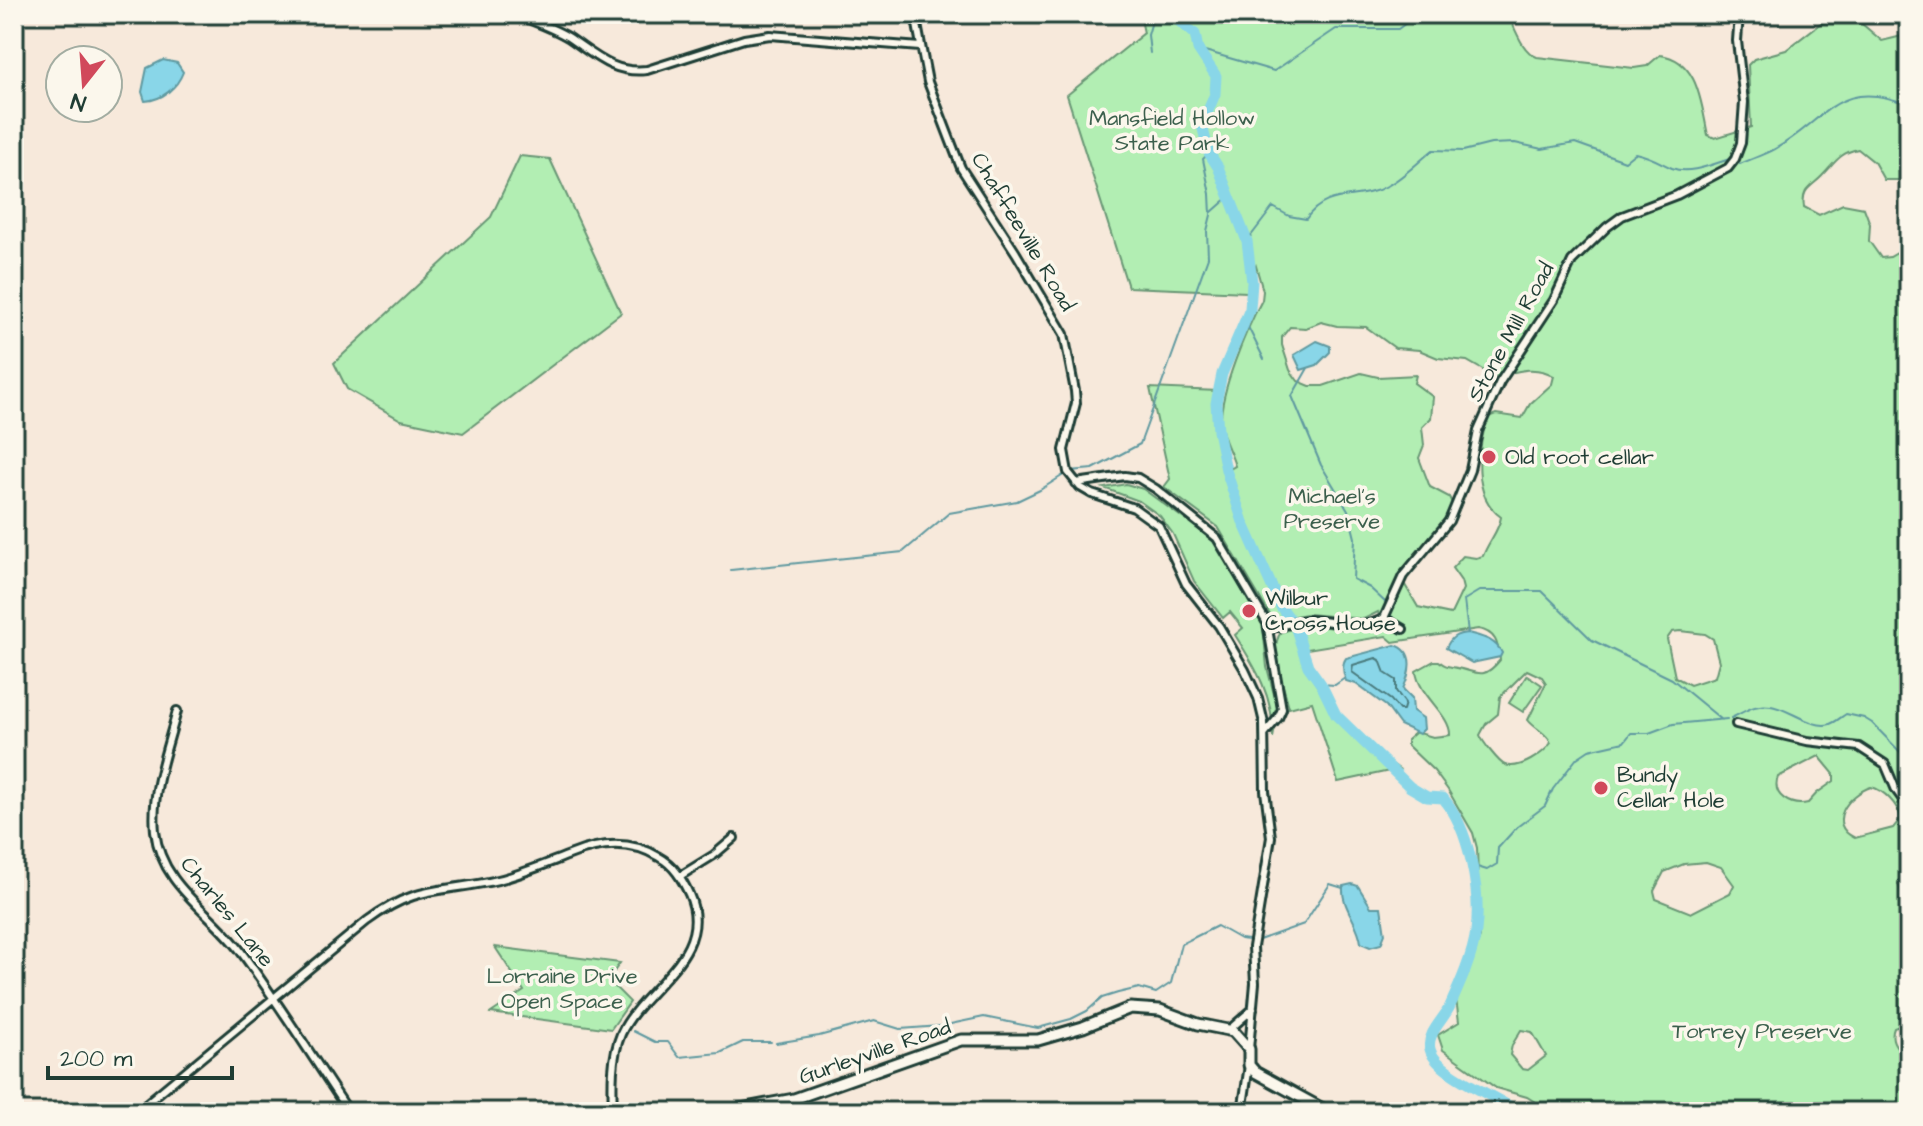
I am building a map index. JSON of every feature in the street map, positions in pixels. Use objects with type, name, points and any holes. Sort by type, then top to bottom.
[{"type":"street","points":[[515,14],[568,37],[607,65],[633,72],[744,39],[770,35],[920,47]]},
{"type":"street","name":"Chaffeeville Road","points":[[915,14],[933,96],[961,168],[1064,334],[1076,403],[1064,450],[1068,472],[1076,483]]},
{"type":"street","name":"Stone Mill Road","points":[[1384,618],[1403,576],[1449,521],[1470,470],[1478,431],[1490,403],[1500,382],[1554,300],[1572,261],[1622,216],[1677,195],[1728,168],[1735,159],[1741,143],[1744,96],[1737,41],[1739,14]]},
{"type":"street","points":[[1076,483],[1132,476],[1143,480],[1219,539],[1269,629],[1282,709],[1265,733]]},
{"type":"street","points":[[1076,483],[1092,494],[1143,513],[1159,526],[1186,584],[1219,626],[1258,698],[1265,733],[1265,791],[1271,837],[1253,947],[1255,983],[1242,1112]]},
{"type":"street","points":[[1269,629],[1306,620],[1354,625],[1379,622],[1384,618],[1403,629]]},
{"type":"street","name":"Charles Lane","points":[[177,711],[155,800],[155,834],[164,864],[185,895],[238,949],[349,1112]]},
{"type":"street","points":[[1736,724],[1807,741],[1859,747],[1885,764],[1896,790],[1909,808]]},
{"type":"street","points":[[680,876],[734,838]]},
{"type":"street","points":[[136,1112],[367,921],[404,897],[498,880],[588,848],[614,843],[643,847],[664,860],[680,876],[691,899],[694,917],[693,932],[681,961],[622,1032],[615,1057],[613,1112]]},
{"type":"street","name":"Gurleyville Road","points":[[724,1112],[794,1099],[961,1040],[1038,1040],[1083,1027],[1130,1008],[1160,1010],[1198,1024],[1229,1030]]},
{"type":"street","points":[[1249,1049],[1237,1034],[1229,1030],[1253,1009]]},
{"type":"street","points":[[1249,1065],[1262,1078],[1328,1112]]},
{"type":"green space","points":[[1140,14],[1508,14],[1523,45],[1537,57],[1634,68],[1647,66],[1660,55],[1673,59],[1683,65],[1696,85],[1708,135],[1715,138],[1751,127],[1748,65],[1754,59],[1786,50],[1821,23],[1844,14],[1855,18],[1882,41],[1906,35],[1909,31],[1909,180],[1884,180],[1874,162],[1858,149],[1838,159],[1808,188],[1804,207],[1819,215],[1843,204],[1864,208],[1870,224],[1869,241],[1881,258],[1890,257],[1909,246],[1909,716],[1899,727],[1909,746],[1909,872],[1898,884],[1909,912],[1909,1022],[1894,1028],[1893,1039],[1909,1066],[1909,1112],[1551,1112],[1527,1097],[1496,1088],[1443,1050],[1438,1035],[1459,1022],[1456,998],[1480,937],[1477,848],[1473,833],[1448,790],[1434,771],[1407,745],[1407,740],[1416,732],[1433,737],[1450,735],[1449,727],[1422,688],[1416,671],[1439,661],[1447,666],[1484,673],[1500,660],[1497,644],[1489,633],[1478,629],[1393,642],[1386,636],[1307,649],[1312,678],[1325,698],[1366,745],[1399,769],[1338,782],[1312,702],[1289,708],[1276,659],[1277,640],[1281,632],[1307,625],[1366,631],[1382,625],[1378,612],[1364,619],[1307,614],[1273,620],[1218,527],[1164,487],[1170,479],[1150,388],[1218,391],[1220,441],[1228,470],[1235,466],[1221,424],[1224,395],[1263,291],[1256,266],[1247,292],[1128,287],[1067,95],[1144,33]],"holes":[[[1321,322],[1366,327],[1395,348],[1467,361],[1495,377],[1532,370],[1554,376],[1552,384],[1530,404],[1522,418],[1496,414],[1488,417],[1481,443],[1481,485],[1485,497],[1501,517],[1483,556],[1463,556],[1452,568],[1463,589],[1451,614],[1418,607],[1402,580],[1415,555],[1453,505],[1449,497],[1430,487],[1419,458],[1424,445],[1422,427],[1431,418],[1433,397],[1414,383],[1416,375],[1378,377],[1361,373],[1323,386],[1310,386],[1298,381],[1290,370],[1282,337],[1290,327],[1306,328]],[[1680,631],[1705,634],[1713,639],[1719,662],[1715,677],[1690,685],[1675,677],[1667,639],[1672,632]],[[1527,670],[1542,677],[1546,683],[1528,720],[1551,743],[1531,760],[1505,765],[1491,752],[1480,735],[1486,724],[1498,714],[1500,697]],[[1819,756],[1834,774],[1834,781],[1808,803],[1784,799],[1777,790],[1778,777]],[[1871,787],[1876,789],[1894,803],[1901,818],[1893,828],[1855,838],[1846,832],[1841,818],[1855,796]],[[1706,862],[1721,867],[1734,885],[1730,893],[1691,913],[1656,899],[1654,891],[1664,872],[1684,864]],[[1521,1030],[1532,1032],[1546,1056],[1528,1070],[1522,1069],[1510,1055]]]},
{"type":"green space","points":[[520,156],[550,159],[621,313],[463,433],[401,420],[347,389],[334,363],[491,217]]},
{"type":"green space","points":[[1126,484],[1143,489],[1213,540],[1263,626],[1267,667],[1278,710],[1273,738],[1267,696],[1257,671],[1235,635],[1243,628],[1230,612],[1223,618],[1194,581],[1173,534],[1160,516],[1139,501],[1104,488]]},
{"type":"green space","points":[[1527,675],[1542,685],[1523,712],[1509,703]]},
{"type":"green space","name":"Lorraine Drive Open Space","points":[[495,947],[620,963],[608,980],[630,1002],[611,1029],[491,1013],[524,991]]},
{"type":"water","points":[[163,60],[177,63],[183,72],[168,92],[145,101],[142,92],[147,68]]},
{"type":"water","points":[[1317,341],[1330,346],[1330,352],[1317,365],[1301,370],[1294,355]]},
{"type":"water","points":[[1468,633],[1492,642],[1502,653],[1500,657],[1472,663],[1446,648],[1454,637]]},
{"type":"water","points":[[1395,645],[1409,657],[1408,676],[1403,689],[1412,698],[1413,711],[1423,718],[1424,729],[1419,734],[1400,725],[1386,706],[1356,684],[1346,681],[1344,675],[1346,658]]},
{"type":"water","points":[[1343,886],[1358,886],[1371,907],[1381,907],[1385,934],[1381,944],[1370,947],[1361,943],[1343,894]]},
{"type":"waterway","points":[[1150,53],[1148,35],[1154,14]]},
{"type":"waterway","points":[[1170,14],[1195,34],[1198,49],[1216,76],[1215,94],[1202,125],[1209,153],[1218,167],[1247,241],[1252,282],[1250,309],[1222,374],[1216,403],[1226,470],[1243,522],[1281,607],[1295,626],[1308,666],[1336,715],[1410,787],[1427,797],[1443,798],[1460,826],[1475,879],[1476,931],[1466,969],[1450,1006],[1433,1032],[1430,1049],[1443,1067],[1455,1076],[1518,1112]]},
{"type":"waterway","points":[[1198,49],[1274,71],[1336,29],[1398,29],[1418,14]]},
{"type":"waterway","points":[[1740,164],[1775,149],[1849,98],[1866,95],[1885,97],[1909,105]]},
{"type":"waterway","points":[[1247,241],[1273,207],[1289,216],[1306,219],[1314,209],[1333,199],[1365,194],[1387,186],[1433,150],[1463,151],[1491,144],[1515,143],[1542,149],[1575,143],[1625,161],[1635,153],[1679,170],[1701,168],[1730,159]]},
{"type":"waterway","points":[[1070,471],[1093,469],[1140,444],[1208,257],[1210,194],[1203,159],[1209,153]]},
{"type":"waterway","points":[[1212,212],[1229,197]]},
{"type":"waterway","points":[[1245,321],[1264,359]]},
{"type":"waterway","points":[[1308,368],[1292,396],[1321,465],[1348,510],[1355,538],[1353,579],[1370,588],[1386,603]]},
{"type":"waterway","points":[[731,570],[903,552],[949,513],[1017,501],[1065,474]]},
{"type":"waterway","points":[[1468,633],[1464,600],[1479,591],[1542,591],[1592,640],[1672,679],[1722,720]]},
{"type":"waterway","points":[[1321,684],[1335,685],[1345,678]]},
{"type":"waterway","points":[[1731,718],[1765,705],[1816,724],[1832,723],[1846,714],[1864,718],[1909,761]]},
{"type":"waterway","points":[[1464,839],[1474,866],[1487,870],[1497,864],[1498,848],[1517,827],[1545,806],[1553,789],[1577,758],[1589,750],[1624,742],[1631,733],[1649,733],[1673,724],[1727,719]]},
{"type":"waterway","points":[[1259,940],[1304,924],[1330,884],[1343,888]]},
{"type":"waterway","points":[[776,1043],[819,1036],[874,1021],[900,1029],[941,1026],[984,1017],[1038,1028],[1071,1019],[1102,998],[1118,993],[1139,988],[1156,993],[1171,983],[1181,944],[1217,926],[1240,939],[1249,940]]},
{"type":"waterway","points":[[633,1031],[655,1042],[668,1042],[679,1057],[720,1053],[743,1042],[771,1042]]},
{"type":"place","name":"Old root cellar","points":[[1489,457]]},
{"type":"place","name":"Wilbur Cross House","points":[[1249,611]]},
{"type":"place","name":"Bundy Cellar Hole","points":[[1601,788]]},
{"type":"park label","name":"Mansfield Hollow State Park","points":[[1172,130]]},
{"type":"park label","name":"Michael's Preserve","points":[[1332,508]]},
{"type":"park label","name":"Torrey Preserve","points":[[1762,1031]]}]
